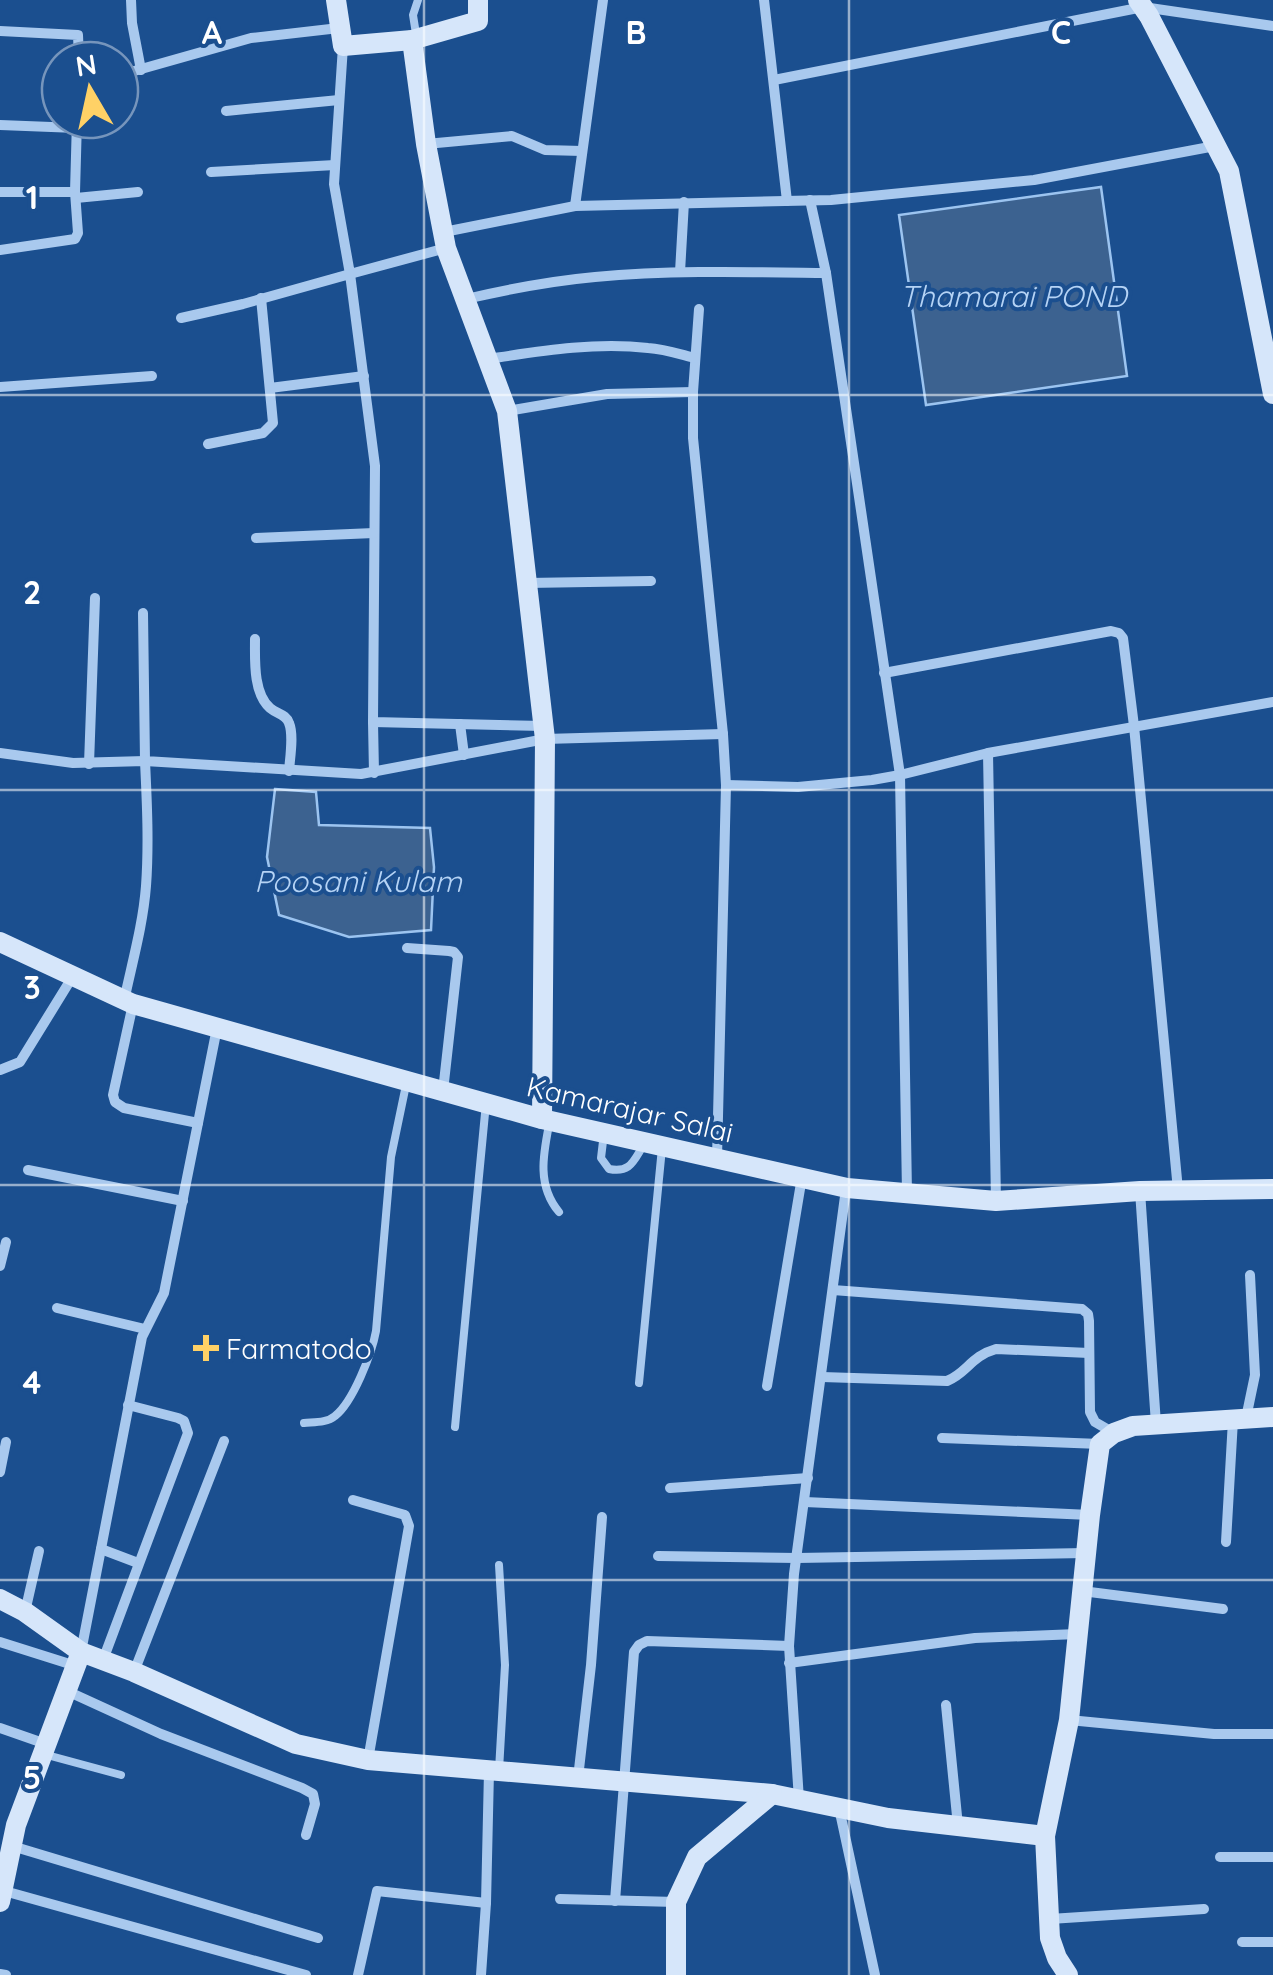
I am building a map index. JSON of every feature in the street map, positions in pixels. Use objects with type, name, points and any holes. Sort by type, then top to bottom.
[{"type":"street","points":[[130,0],[141,70],[251,38],[414,39],[478,21],[478,0]]},
{"type":"street","points":[[336,0],[341,37],[334,184],[375,466],[374,773]]},
{"type":"street","points":[[576,206],[603,0]]},
{"type":"street","points":[[764,0],[787,201]]},
{"type":"street","points":[[774,80],[1140,4],[1273,26]]},
{"type":"street","points":[[1140,4],[1229,171],[1273,394]]},
{"type":"street","points":[[0,31],[78,34],[78,40]]},
{"type":"street","points":[[414,39],[426,144],[444,240],[507,411],[545,733],[546,1119]]},
{"type":"street","points":[[226,110],[340,100]]},
{"type":"street","points":[[0,125],[40,124]]},
{"type":"street","points":[[426,144],[512,136],[545,150],[582,152]]},
{"type":"street","points":[[0,250],[75,239],[77,140]]},
{"type":"street","points":[[181,318],[350,274],[444,240],[576,206],[810,200],[1034,180],[1216,146]]},
{"type":"street","points":[[211,172],[335,165]]},
{"type":"street","points":[[0,192],[138,192]]},
{"type":"street","points":[[810,200],[826,273],[900,775],[907,1194]]},
{"type":"street","points":[[680,272],[684,202]]},
{"type":"street","points":[[465,299],[528,285],[594,277],[680,272],[826,273]]},
{"type":"street","points":[[208,444],[263,434],[273,423],[261,298]]},
{"type":"street","points":[[699,309],[692,392],[693,438],[726,785],[716,1158]]},
{"type":"street","points":[[487,359],[592,346],[652,348],[695,358]]},
{"type":"street","points":[[0,388],[152,376]]},
{"type":"street","points":[[270,388],[364,376]]},
{"type":"street","points":[[507,411],[606,394],[692,392]]},
{"type":"street","points":[[256,538],[374,533]]},
{"type":"street","points":[[527,583],[651,581]]},
{"type":"street","points":[[89,764],[94,598]]},
{"type":"street","points":[[143,613],[146,886],[113,1094],[115,1102],[124,1108],[198,1123]]},
{"type":"street","points":[[884,673],[1112,631],[1123,638],[1178,1191]]},
{"type":"street","points":[[254,639],[262,697],[291,726],[289,771]]},
{"type":"street","points":[[726,785],[798,787],[900,775],[988,752],[1273,702]]},
{"type":"street","points":[[372,722],[460,724],[545,733],[723,734]]},
{"type":"street","points":[[460,724],[464,755]]},
{"type":"street","points":[[0,753],[89,764],[145,761],[374,773],[545,733]]},
{"type":"street","points":[[988,752],[996,1201]]},
{"type":"street","name":"Kamarajar Salai","points":[[0,942],[129,1002],[218,1028],[546,1119],[846,1188],[996,1201],[1140,1191],[1273,1190]]},
{"type":"street","points":[[407,948],[449,951],[458,957],[443,1091]]},
{"type":"street","points":[[0,1070],[20,1062],[73,976]]},
{"type":"street","points":[[218,1028],[162,1301],[145,1329],[78,1659],[9,1830],[1,1894],[306,1975]]},
{"type":"street","points":[[28,1170],[182,1201]]},
{"type":"street","points":[[767,1386],[802,1178]]},
{"type":"street","points":[[800,1800],[789,1646],[846,1188]]},
{"type":"street","points":[[1140,1191],[1156,1425]]},
{"type":"street","points":[[0,1266],[6,1242]]},
{"type":"street","points":[[1226,1542],[1239,1419],[1255,1375],[1250,1275]]},
{"type":"street","points":[[833,1290],[1082,1310],[1088,1314],[1090,1412],[1107,1439],[1090,1515],[1070,1720],[1045,1836],[1050,1938],[1068,1975]]},
{"type":"street","points":[[57,1308],[145,1329]]},
{"type":"street","points":[[822,1377],[947,1381],[985,1352],[1089,1353]]},
{"type":"street","points":[[103,1660],[188,1433],[178,1418],[128,1406]]},
{"type":"street","points":[[942,1438],[1107,1439],[1133,1426],[1273,1417]]},
{"type":"street","points":[[134,1672],[224,1441]]},
{"type":"street","points":[[0,1472],[6,1442]]},
{"type":"street","points":[[670,1488],[808,1478]]},
{"type":"street","points":[[354,1500],[405,1515],[409,1526],[368,1760]]},
{"type":"street","points":[[805,1502],[1090,1515]]},
{"type":"street","points":[[578,1778],[592,1665],[602,1518]]},
{"type":"street","points":[[101,1549],[138,1562]]},
{"type":"street","points":[[24,1612],[39,1551]]},
{"type":"street","points":[[658,1556],[1086,1553]]},
{"type":"street","points":[[1082,1591],[1223,1609]]},
{"type":"street","points":[[0,1598],[24,1612],[78,1659]]},
{"type":"street","points":[[790,1663],[974,1638],[1078,1634]]},
{"type":"street","points":[[615,1901],[634,1652],[647,1641],[789,1646]]},
{"type":"street","points":[[0,1642],[78,1659],[103,1660],[296,1744],[368,1760],[772,1794],[888,1818],[1045,1836]]},
{"type":"street","points":[[66,1690],[161,1734],[313,1794],[306,1834]]},
{"type":"street","points":[[946,1705],[958,1826]]},
{"type":"street","points":[[1070,1720],[1214,1734],[1273,1734]]},
{"type":"street","points":[[0,1728],[44,1749]]},
{"type":"street","points":[[481,1975],[494,1771]]},
{"type":"street","points":[[676,1975],[676,1902],[697,1857],[772,1794]]},
{"type":"street","points":[[839,1808],[875,1975]]},
{"type":"street","points":[[9,1830],[318,1938]]},
{"type":"street","points":[[1220,1857],[1273,1856]]},
{"type":"street","points":[[358,1975],[377,1892],[486,1903]]},
{"type":"street","points":[[560,1899],[676,1902]]},
{"type":"street","points":[[1049,1919],[1204,1909]]},
{"type":"street","points":[[1242,1942],[1273,1942]]},
{"type":"lane","points":[[414,39],[413,15],[418,0]]},
{"type":"lane","points":[[304,1423],[335,1417],[369,1358],[376,1331],[393,1146],[407,1080]]},
{"type":"lane","points":[[456,1427],[486,1103]]},
{"type":"lane","points":[[546,1119],[542,1166],[551,1202],[559,1212]]},
{"type":"lane","points":[[604,1132],[601,1158],[612,1170],[630,1167],[654,1144]]},
{"type":"lane","points":[[639,1383],[654,1144]]},
{"type":"lane","points":[[494,1771],[505,1665],[499,1565]]},
{"type":"lane","points":[[44,1749],[121,1775]]},
{"type":"water","name":"Thamarai POND","points":[[1101,187],[1127,376],[926,405],[899,215]]},
{"type":"water","name":"Poosani Kulam","points":[[275,789],[316,792],[319,825],[430,828],[434,867],[431,930],[349,937],[279,915],[267,857]]},
{"type":"place","name":"Farmatodo","points":[[206,1348]]}]
